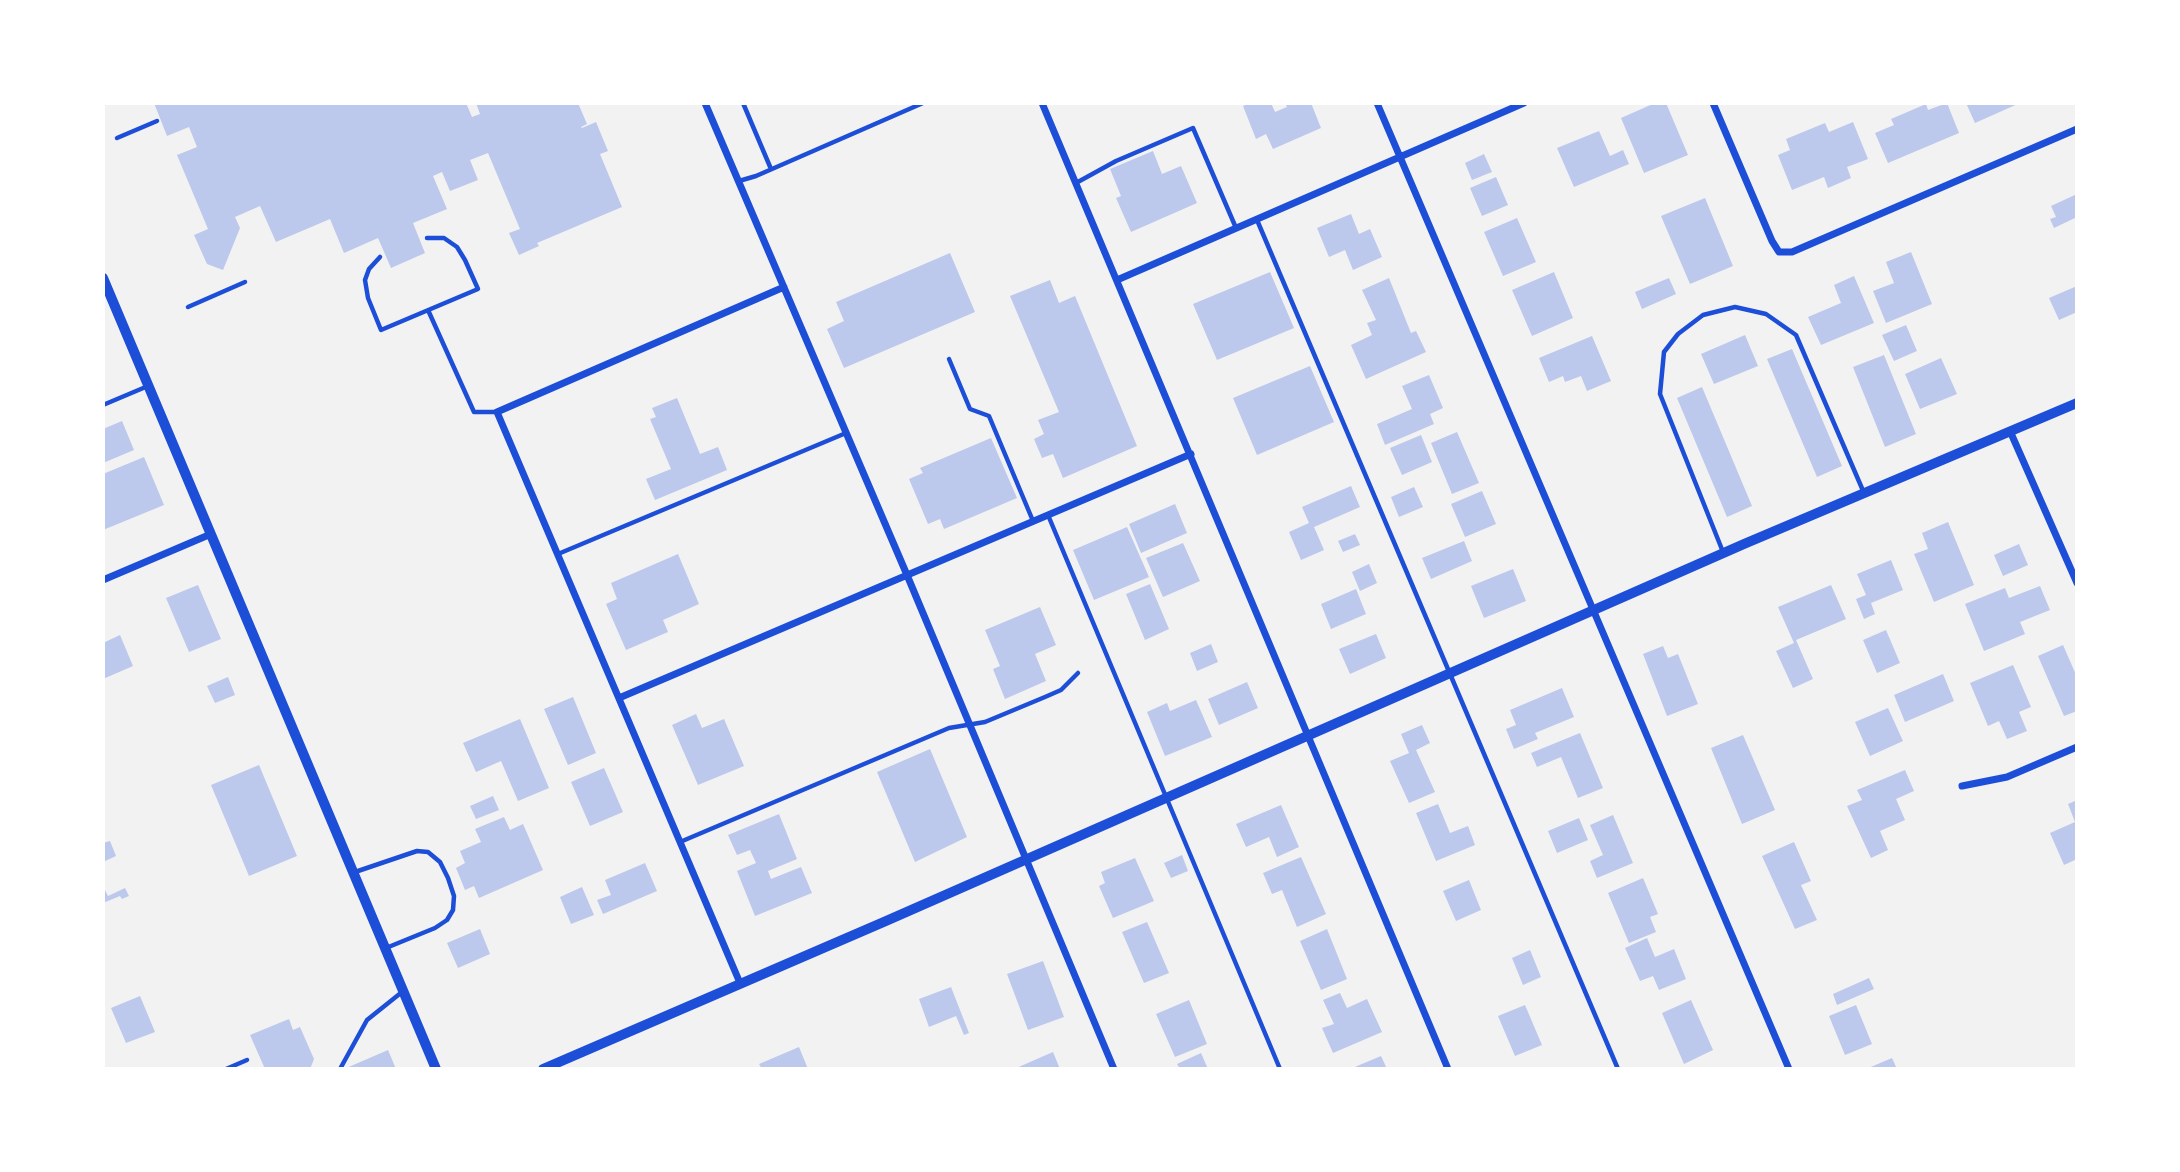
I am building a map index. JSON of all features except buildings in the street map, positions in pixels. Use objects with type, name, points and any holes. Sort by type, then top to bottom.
[{"type":"street","points":[[705,103],[1114,1069]]},
{"type":"street","points":[[1042,103],[1448,1069]]},
{"type":"street","points":[[1377,103],[1789,1069]]},
{"type":"street","points":[[1117,280],[1524,103]]},
{"type":"street","points":[[1713,103],[1779,252],[1793,252],[2077,129]]},
{"type":"street","points":[[103,278],[436,1069]]},
{"type":"street","points":[[740,983],[497,412],[784,287]]},
{"type":"street","points":[[543,1069],[1724,553],[2077,403]]},
{"type":"street","points":[[2010,431],[2077,583]]},
{"type":"street","points":[[619,698],[1191,454]]},
{"type":"street","points":[[103,580],[211,534]]},
{"type":"street","points":[[1962,786],[2007,777],[2077,747]]},
{"type":"lane","points":[[743,103],[771,169]]},
{"type":"lane","points":[[739,181],[923,103]]},
{"type":"lane","points":[[117,138],[157,121]]},
{"type":"lane","points":[[1076,183],[1116,161],[1193,128],[1236,229]]},
{"type":"lane","points":[[1257,220],[1452,673],[1618,1069]]},
{"type":"lane","points":[[380,257],[369,269],[365,280],[368,298],[381,330],[478,289],[457,247],[444,238],[428,238]]},
{"type":"lane","points":[[188,307],[245,282]]},
{"type":"lane","points":[[1724,553],[1660,394],[1664,352],[1678,334],[1703,315],[1735,307],[1766,314],[1796,335],[1864,493]]},
{"type":"lane","points":[[428,310],[474,412],[497,412]]},
{"type":"lane","points":[[949,359],[970,409],[989,416],[1033,521]]},
{"type":"lane","points":[[103,405],[149,386]]},
{"type":"lane","points":[[558,554],[846,433]]},
{"type":"lane","points":[[1048,515],[1280,1069]]},
{"type":"lane","points":[[680,842],[949,728],[985,722],[1062,690],[1078,673]]},
{"type":"lane","points":[[354,873],[417,851],[428,852],[440,862],[448,878],[454,896],[453,910],[447,920],[435,928],[385,949]]},
{"type":"lane","points":[[340,1069],[367,1020],[403,991]]},
{"type":"lane","points":[[226,1069],[247,1060]]}]
